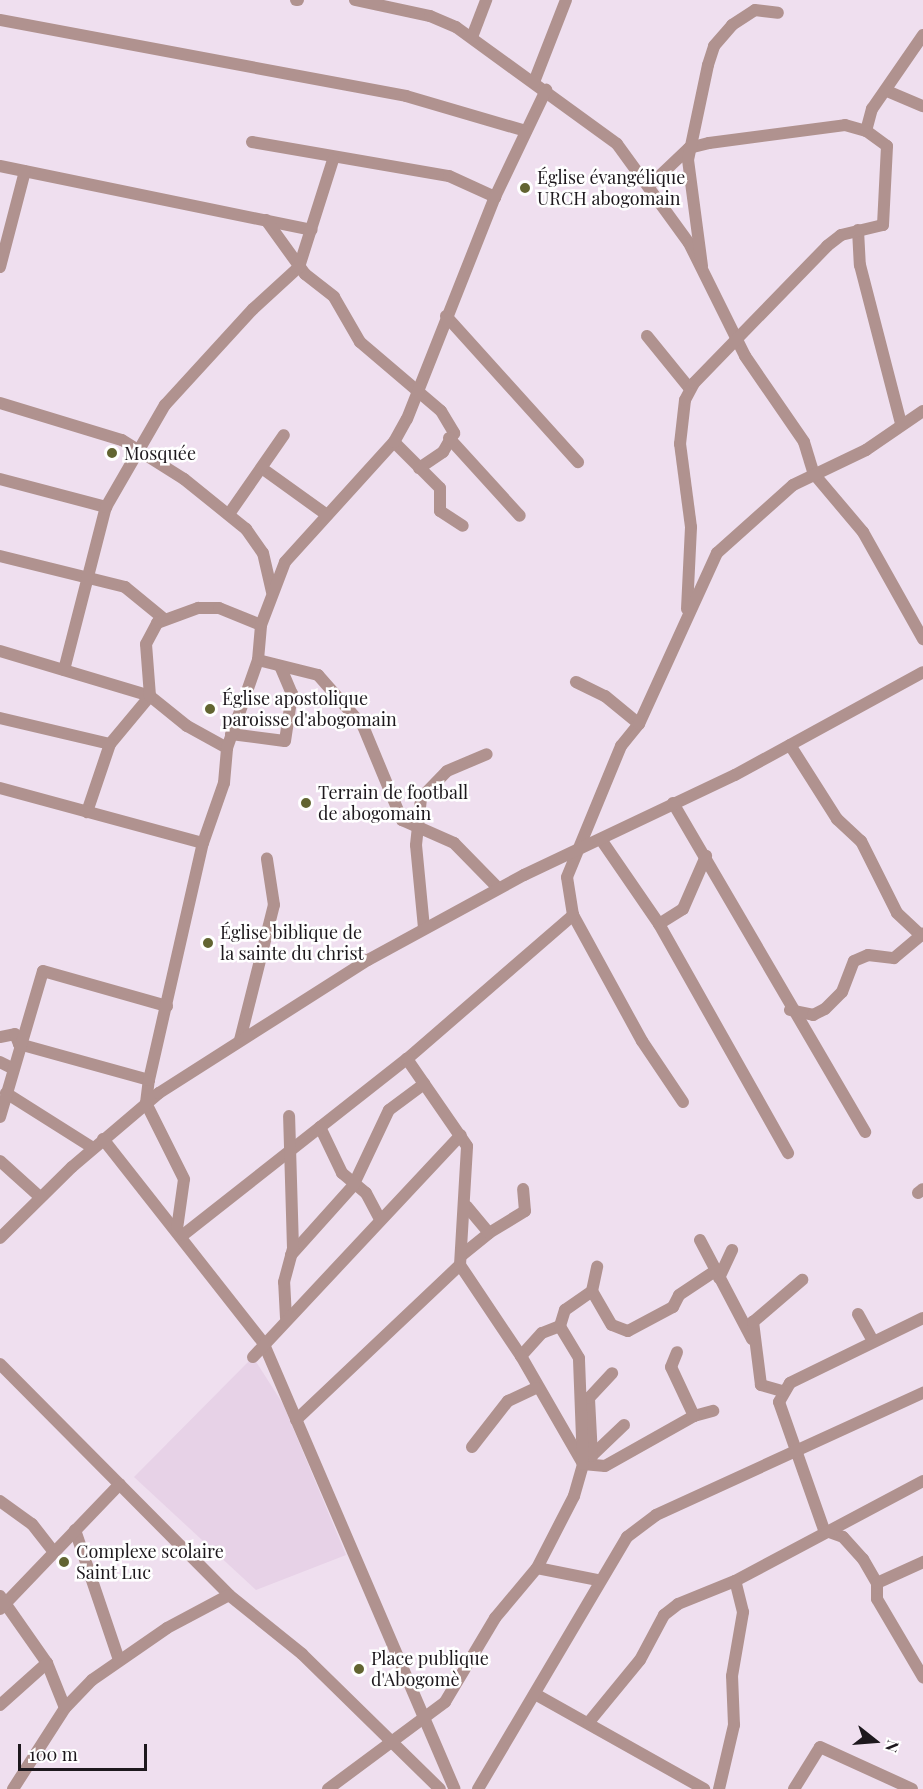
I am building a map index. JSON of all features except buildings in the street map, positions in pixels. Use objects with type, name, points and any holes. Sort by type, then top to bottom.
[{"type":"street","points":[[359,0],[430,16],[472,37],[617,144],[650,185],[702,267],[735,338],[794,426],[812,468],[863,532],[923,639]]},
{"type":"street","points":[[472,37],[486,0]]},
{"type":"street","points":[[534,82],[566,0]]},
{"type":"street","points":[[702,267],[689,148],[720,36],[755,10],[778,13]]},
{"type":"street","points":[[0,20],[406,96],[526,131]]},
{"type":"street","points":[[866,130],[872,110],[923,35]]},
{"type":"street","points":[[180,1232],[184,1179],[146,1103],[149,1080],[203,843],[224,783],[227,748],[258,660],[261,625],[285,562],[394,442],[495,197],[546,90]]},
{"type":"street","points":[[887,91],[923,106]]},
{"type":"street","points":[[650,185],[689,148],[744,136],[845,125],[866,130],[887,146],[883,225],[858,230],[827,246],[735,338],[690,389],[680,444],[691,526],[687,614]]},
{"type":"street","points":[[252,142],[333,160],[449,176],[495,197]]},
{"type":"street","points":[[64,670],[89,581],[106,507],[165,405],[253,309],[299,267],[333,160]]},
{"type":"street","points":[[0,166],[311,230]]},
{"type":"street","points":[[0,267],[25,171]]},
{"type":"street","points":[[266,220],[299,267],[334,297],[360,342],[441,411],[454,433],[449,438],[443,452],[419,468]]},
{"type":"street","points":[[858,230],[860,266],[901,424]]},
{"type":"street","points":[[446,316],[578,462]]},
{"type":"street","points":[[648,336],[690,389]]},
{"type":"street","points":[[0,402],[138,449],[228,514],[264,553],[285,562]]},
{"type":"street","points":[[683,1102],[642,1041],[573,915],[564,890],[621,746],[639,724],[687,614],[729,537],[812,468],[837,465],[923,411]]},
{"type":"street","points":[[228,514],[263,469],[284,435]]},
{"type":"street","points":[[449,438],[454,449],[520,516]]},
{"type":"street","points":[[394,442],[440,488],[440,511],[464,526]]},
{"type":"street","points":[[263,469],[327,514]]},
{"type":"street","points":[[0,479],[106,507]]},
{"type":"street","points":[[264,553],[272,594]]},
{"type":"street","points":[[0,556],[89,581],[125,587],[164,619]]},
{"type":"street","points":[[87,812],[110,744],[150,696],[144,658],[153,627],[164,619],[211,607],[261,625]]},
{"type":"street","points":[[0,651],[150,696],[187,726],[227,748]]},
{"type":"street","points":[[258,660],[318,675],[363,726],[394,806],[417,830],[454,843],[498,888]]},
{"type":"street","points":[[231,734],[285,741],[292,694],[280,666]]},
{"type":"street","points":[[0,1238],[40,1197],[146,1103],[240,1040],[424,928],[498,888],[579,849],[602,841],[790,745],[923,672]]},
{"type":"street","points":[[576,682],[605,696],[639,724]]},
{"type":"street","points":[[0,718],[110,744]]},
{"type":"street","points":[[790,745],[837,819],[861,841],[897,913],[922,935],[894,958],[868,956],[854,961],[842,992],[825,1009],[813,1015],[790,1010]]},
{"type":"street","points":[[424,928],[417,830],[421,798],[439,776],[487,754]]},
{"type":"street","points":[[0,788],[203,843]]},
{"type":"street","points":[[673,803],[706,856],[790,1010],[865,1132]]},
{"type":"street","points":[[602,841],[659,924],[788,1154]]},
{"type":"street","points":[[659,924],[683,909],[706,856]]},
{"type":"street","points":[[240,1040],[274,905],[267,859]]},
{"type":"street","points":[[180,1232],[291,1150],[407,1059],[573,915]]},
{"type":"street","points":[[0,1117],[19,1044],[44,971],[167,1006]]},
{"type":"street","points":[[0,1037],[15,1034],[19,1044]]},
{"type":"street","points":[[19,1044],[149,1080]]},
{"type":"street","points":[[407,1059],[461,1135],[469,1158],[461,1260],[521,1356],[536,1388],[588,1460],[605,1466],[694,1416],[704,1418],[713,1411]]},
{"type":"street","points":[[0,1062],[12,1068]]},
{"type":"street","points":[[291,1255],[355,1182],[388,1110],[424,1084]]},
{"type":"street","points":[[6,1093],[98,1144],[180,1232],[263,1342],[455,1789]]},
{"type":"street","points":[[286,1318],[284,1282],[291,1255],[289,1116]]},
{"type":"street","points":[[320,1127],[342,1173],[355,1182],[380,1219]]},
{"type":"street","points":[[253,1357],[263,1342],[461,1135]]},
{"type":"street","points":[[0,1161],[40,1197]]},
{"type":"street","points":[[296,1420],[489,1233],[525,1211],[523,1189]]},
{"type":"street","points":[[466,1206],[489,1233]]},
{"type":"street","points":[[700,1240],[753,1340]]},
{"type":"street","points":[[592,1291],[612,1325],[628,1331],[673,1307],[679,1295],[717,1275],[732,1250]]},
{"type":"street","points":[[588,1460],[579,1358],[560,1326],[565,1310],[592,1291],[597,1268]]},
{"type":"street","points":[[802,1280],[753,1322],[753,1340],[761,1385],[782,1391],[873,1341],[923,1318]]},
{"type":"street","points":[[858,1314],[873,1341]]},
{"type":"street","points":[[521,1356],[542,1334],[560,1326]]},
{"type":"street","points":[[677,1352],[671,1367],[694,1416]]},
{"type":"street","points":[[0,1364],[229,1596],[302,1654],[391,1744],[440,1789]]},
{"type":"street","points":[[328,1789],[425,1720],[445,1702],[495,1618],[537,1568],[580,1482],[588,1460],[589,1398],[612,1373]]},
{"type":"street","points":[[472,1447],[508,1401],[536,1388]]},
{"type":"street","points":[[782,1391],[780,1413],[800,1454],[824,1530]]},
{"type":"street","points":[[478,1789],[535,1694],[597,1580],[627,1537],[656,1515],[800,1454],[923,1393]]},
{"type":"street","points":[[588,1460],[624,1425]]},
{"type":"street","points":[[589,1722],[640,1660],[664,1615],[735,1581],[824,1530],[923,1481]]},
{"type":"street","points":[[65,1708],[47,1663],[2,1602],[120,1484]]},
{"type":"street","points":[[0,1500],[32,1524],[54,1552]]},
{"type":"street","points":[[75,1530],[119,1660]]},
{"type":"street","points":[[824,1530],[843,1537],[877,1583],[877,1599],[917,1647],[923,1677]]},
{"type":"street","points":[[877,1583],[923,1562]]},
{"type":"street","points":[[537,1568],[597,1580]]},
{"type":"street","points":[[719,1789],[734,1725],[732,1676],[743,1612],[735,1581]]},
{"type":"street","points":[[13,1789],[65,1708],[119,1660],[229,1596]]},
{"type":"street","points":[[0,1705],[47,1663]]},
{"type":"street","points":[[535,1694],[589,1722],[704,1789]]},
{"type":"street","points":[[794,1789],[820,1748],[912,1789]]},
{"type":"shaded area","points":[[253,1357],[283,1404],[346,1555],[256,1590],[134,1477]]},
{"type":"place","name":"Église évangélique URCH abogomain","points":[[525,188]]},
{"type":"place","name":"Mosquée","points":[[112,453]]},
{"type":"place","name":"Église apostolique paroisse d'abogomain","points":[[210,709]]},
{"type":"place","name":"Terrain de football de abogomain","points":[[306,803]]},
{"type":"place","name":"Église biblique de la sainte du christ","points":[[208,943]]},
{"type":"place","name":"Complexe scolaire Saint Luc","points":[[64,1562]]},
{"type":"place","name":"Place publique d'Abogomè","points":[[359,1669]]}]
